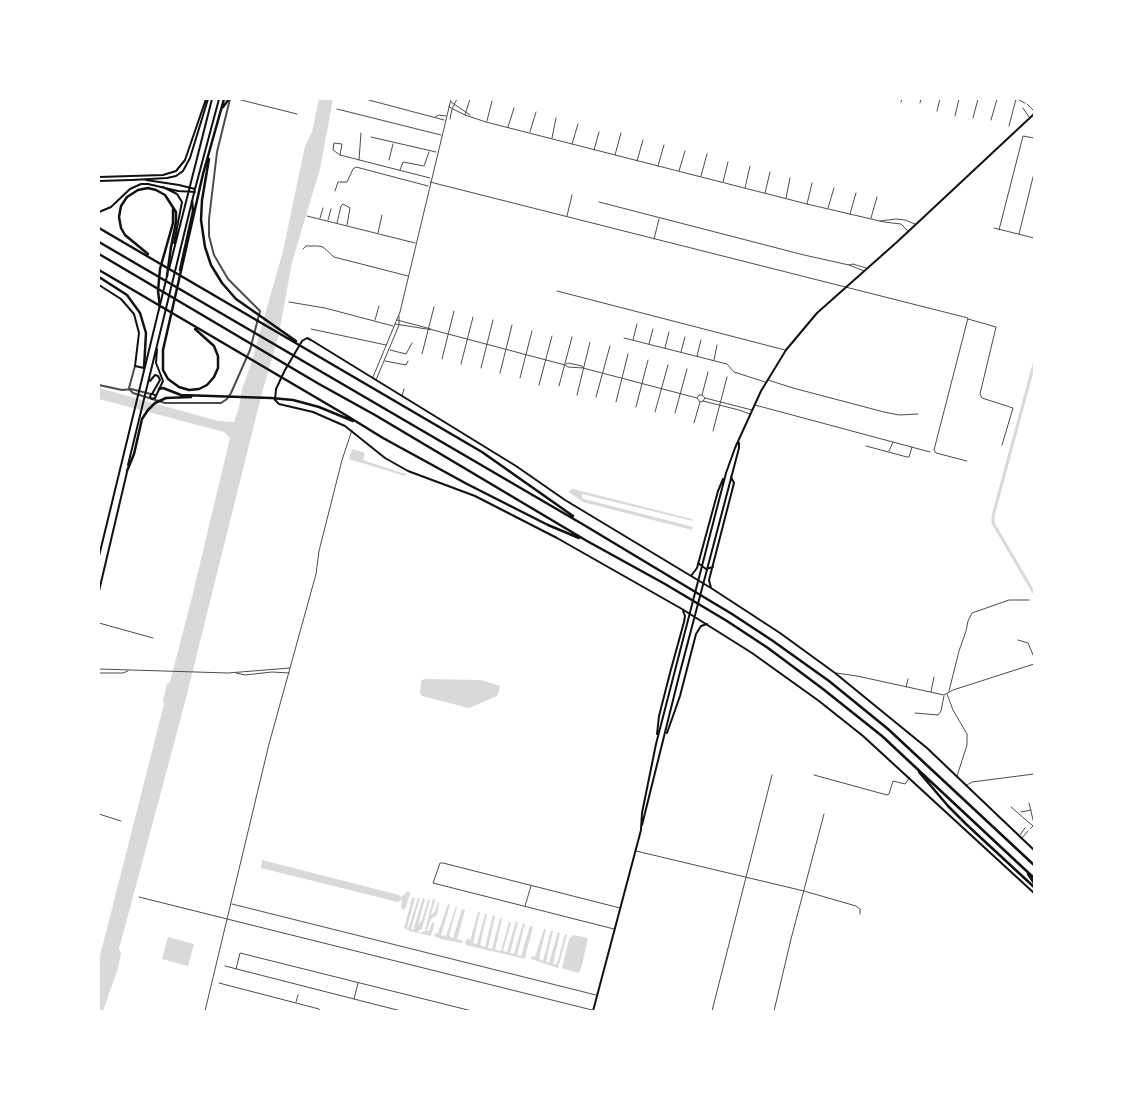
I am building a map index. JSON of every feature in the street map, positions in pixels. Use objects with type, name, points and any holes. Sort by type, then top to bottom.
[{"type":"highway","points":[[168,323],[224,99]]},
{"type":"highway","points":[[222,108],[230,99]]},
{"type":"highway","points":[[210,150],[201,211],[203,241],[215,272],[236,299],[302,345],[482,452],[584,524]]},
{"type":"highway","points":[[159,262],[134,244],[121,228],[119,220],[120,210],[125,200],[133,192],[146,188],[156,190],[167,198],[176,212],[167,276]]},
{"type":"highway","points":[[180,318],[204,335],[217,352],[218,368],[210,382],[199,388],[184,389],[171,382],[164,370],[162,359],[168,323],[193,211],[192,200]]},
{"type":"highway","points":[[160,308],[158,291],[160,269],[173,223],[174,209]]},
{"type":"highway","points":[[99,228],[286,338],[302,345]]},
{"type":"highway","points":[[99,242],[584,524],[732,614],[822,677],[888,729],[1034,864]]},
{"type":"highway","points":[[99,254],[587,541],[665,584],[768,648],[855,714],[913,765],[1034,878]]},
{"type":"highway","points":[[99,270],[310,393],[358,424]]},
{"type":"highway","points":[[99,277],[127,295],[140,314],[146,333],[144,368]]},
{"type":"highway","points":[[159,389],[164,388],[177,394],[200,396],[282,399],[324,409],[358,424],[467,484],[548,525],[587,541]]},
{"type":"highway","points":[[127,471],[134,454],[145,412],[155,403],[170,398],[200,396]]},
{"type":"highway","points":[[913,765],[948,806],[1034,888]]},
{"type":"highway","points":[[1025,869],[1034,883]]},
{"type":"main road","points":[[99,177],[165,175],[178,170],[185,160],[207,99]]},
{"type":"main road","points":[[99,182],[167,178],[176,176],[183,171],[190,158],[207,99]]},
{"type":"main road","points":[[99,556],[212,99]]},
{"type":"main road","points":[[99,591],[192,200],[219,99]]},
{"type":"main road","points":[[691,576],[697,568],[718,491],[750,414],[786,350],[811,319],[1033,115]]},
{"type":"main road","points":[[197,157],[203,159]]},
{"type":"main road","points":[[132,180],[173,184],[195,191]]},
{"type":"main road","points":[[99,212],[111,207],[128,191],[138,185],[148,184],[183,191],[189,189]]},
{"type":"main road","points":[[172,189],[177,189],[178,187],[173,184]]},
{"type":"main road","points":[[162,187],[178,194],[182,202],[174,238],[174,248]]},
{"type":"main road","points":[[99,285],[121,299],[131,310],[136,320],[139,338],[135,366],[144,368]]},
{"type":"main road","points":[[1034,850],[927,748],[835,673],[780,633],[711,588],[565,500],[508,461],[376,380],[307,338],[302,341],[285,370],[275,394],[275,400],[279,404],[313,412],[352,430],[385,458],[408,471],[475,496],[608,566],[708,624],[773,667],[863,736],[1034,893]]},
{"type":"main road","points":[[152,399],[156,396],[163,382],[156,363],[157,347]]},
{"type":"main road","points":[[147,386],[153,376],[159,377],[160,383],[150,396],[152,399]]},
{"type":"main road","points":[[152,394],[156,396]]},
{"type":"main road","points":[[593,1011],[646,814],[679,676],[739,448],[739,441]]},
{"type":"main road","points":[[641,829],[642,814],[656,744],[726,473]]},
{"type":"main road","points":[[711,588],[709,580],[734,483],[731,476]]},
{"type":"main road","points":[[698,563],[706,569],[713,567]]},
{"type":"main road","points":[[656,744],[659,716],[684,622],[685,616],[682,609]]},
{"type":"main road","points":[[662,746],[680,696],[696,634],[701,626],[708,624]]},
{"type":"street","points":[[129,388],[133,393],[159,402],[218,404],[227,399],[238,381],[250,350],[260,312],[228,279],[214,255],[209,236],[209,219],[217,152],[230,99]]},
{"type":"street","points":[[237,99],[297,114]]},
{"type":"street","points":[[365,99],[445,121]]},
{"type":"street","points":[[450,119],[457,99]]},
{"type":"street","points":[[465,115],[470,99]]},
{"type":"street","points":[[920,103],[921,99]]},
{"type":"street","points":[[937,111],[940,99]]},
{"type":"street","points":[[955,116],[959,99]]},
{"type":"street","points":[[973,118],[978,99]]},
{"type":"street","points":[[991,120],[997,99]]},
{"type":"street","points":[[1009,126],[1016,99],[1026,104],[1033,115]]},
{"type":"street","points":[[450,100],[454,105],[470,115],[486,122],[765,194],[870,219],[900,224],[908,231]]},
{"type":"street","points":[[376,380],[399,325],[399,316],[430,178],[450,100]]},
{"type":"street","points":[[486,122],[492,101]]},
{"type":"street","points":[[1020,102],[1022,107],[1033,115]]},
{"type":"street","points":[[449,107],[465,115],[470,115]]},
{"type":"street","points":[[508,128],[514,108]]},
{"type":"street","points":[[337,109],[442,135]]},
{"type":"street","points":[[530,133],[536,112]]},
{"type":"street","points":[[435,117],[439,115],[447,116]]},
{"type":"street","points":[[551,139],[556,118]]},
{"type":"street","points":[[572,145],[578,124]]},
{"type":"street","points":[[594,150],[599,132]]},
{"type":"street","points":[[359,161],[361,133]]},
{"type":"street","points":[[615,156],[621,133]]},
{"type":"street","points":[[999,230],[1023,136],[1034,138]]},
{"type":"street","points":[[371,137],[393,144],[437,153]]},
{"type":"street","points":[[637,161],[643,140]]},
{"type":"street","points":[[340,155],[342,144],[334,143],[332,148],[340,155],[430,178]]},
{"type":"street","points":[[389,160],[393,144]]},
{"type":"street","points":[[658,166],[664,145]]},
{"type":"street","points":[[679,172],[685,150]]},
{"type":"street","points":[[400,171],[403,162],[424,166],[430,151]]},
{"type":"street","points":[[701,177],[707,154]]},
{"type":"street","points":[[722,183],[728,162]]},
{"type":"street","points":[[745,188],[750,166]]},
{"type":"street","points":[[335,191],[338,182],[347,182],[353,169],[356,167],[429,186]]},
{"type":"street","points":[[765,194],[770,172]]},
{"type":"street","points":[[1019,234],[1034,173]]},
{"type":"street","points":[[786,199],[790,178]]},
{"type":"street","points":[[430,182],[994,326],[996,328],[980,394],[982,398],[1014,408],[1002,445]]},
{"type":"street","points":[[807,204],[812,183]]},
{"type":"street","points":[[828,209],[834,188]]},
{"type":"street","points":[[850,214],[856,193]]},
{"type":"street","points":[[567,217],[572,195]]},
{"type":"street","points":[[870,219],[877,197]]},
{"type":"street","points":[[599,202],[849,265],[864,272]]},
{"type":"street","points":[[336,223],[343,204],[350,208],[347,226]]},
{"type":"street","points":[[320,219],[323,208]]},
{"type":"street","points":[[328,221],[331,210]]},
{"type":"street","points":[[378,233],[382,215]]},
{"type":"street","points":[[307,216],[416,243]]},
{"type":"street","points":[[654,239],[660,218]]},
{"type":"street","points":[[880,221],[896,219],[916,224]]},
{"type":"street","points":[[900,224],[905,220]]},
{"type":"street","points":[[994,228],[1034,238]]},
{"type":"street","points":[[303,249],[306,246],[323,247],[334,257],[408,276]]},
{"type":"street","points":[[849,265],[852,264],[866,269]]},
{"type":"street","points":[[557,291],[786,350]]},
{"type":"street","points":[[290,302],[325,308],[394,325],[433,330],[546,360],[582,366],[583,369],[697,398],[700,402]]},
{"type":"street","points":[[375,321],[379,306]]},
{"type":"street","points":[[422,354],[434,308]]},
{"type":"street","points":[[442,359],[454,310]]},
{"type":"street","points":[[372,378],[399,316]]},
{"type":"street","points":[[461,364],[473,317]]},
{"type":"street","points":[[967,461],[936,453],[934,450],[968,318]]},
{"type":"street","points":[[396,320],[428,327],[433,330]]},
{"type":"street","points":[[480,368],[493,320]]},
{"type":"street","points":[[633,341],[637,324]]},
{"type":"street","points":[[500,373],[512,326]]},
{"type":"street","points":[[311,329],[387,345]]},
{"type":"street","points":[[649,345],[653,329]]},
{"type":"street","points":[[520,378],[532,331]]},
{"type":"street","points":[[665,349],[669,332]]},
{"type":"street","points":[[539,385],[552,336]]},
{"type":"street","points":[[559,386],[572,337]]},
{"type":"street","points":[[681,353],[685,337]]},
{"type":"street","points":[[624,338],[727,364],[734,372],[884,412],[899,415],[918,414]]},
{"type":"street","points":[[697,357],[701,340]]},
{"type":"street","points":[[577,395],[590,342]]},
{"type":"street","points":[[389,350],[406,354],[412,343]]},
{"type":"street","points":[[713,361],[717,345]]},
{"type":"street","points":[[596,397],[610,346]]},
{"type":"street","points":[[616,402],[628,354]]},
{"type":"street","points":[[636,407],[648,360]]},
{"type":"street","points":[[384,361],[405,366],[408,361]]},
{"type":"street","points":[[655,412],[668,365]]},
{"type":"street","points":[[129,388],[135,366]]},
{"type":"street","points":[[675,413],[687,369]]},
{"type":"street","points":[[697,398],[702,394],[708,372]]},
{"type":"street","points":[[713,431],[727,377]]},
{"type":"street","points":[[99,385],[122,390],[129,388],[152,394]]},
{"type":"street","points":[[401,396],[404,390]]},
{"type":"street","points":[[702,394],[705,398],[752,410]]},
{"type":"street","points":[[156,396],[159,402]]},
{"type":"street","points":[[700,402],[704,401],[750,414]]},
{"type":"street","points":[[694,423],[700,402]]},
{"type":"street","points":[[755,405],[930,452]]},
{"type":"street","points":[[739,410],[740,406]]},
{"type":"street","points":[[205,1011],[269,744],[316,574],[319,551],[342,460],[352,430]]},
{"type":"street","points":[[889,452],[893,442]]},
{"type":"street","points":[[866,446],[909,457],[912,447]]},
{"type":"street","points":[[956,776],[964,753],[967,734],[953,710],[948,693],[968,621],[972,613],[1010,600],[1029,600]]},
{"type":"street","points":[[99,623],[153,638]]},
{"type":"street","points":[[1018,640],[1025,641],[1030,646],[1034,657]]},
{"type":"street","points":[[1030,646],[1034,644]]},
{"type":"street","points":[[835,673],[944,695],[1034,666]]},
{"type":"street","points":[[129,670],[123,673],[99,673],[99,669],[233,673],[290,668]]},
{"type":"street","points":[[233,673],[245,675],[272,672],[289,673]]},
{"type":"street","points":[[931,693],[934,677]]},
{"type":"street","points":[[906,687],[908,680]]},
{"type":"street","points":[[915,713],[938,716],[941,711],[944,695]]},
{"type":"street","points":[[966,786],[972,782],[1034,774]]},
{"type":"street","points":[[712,1011],[772,775]]},
{"type":"street","points":[[814,775],[887,796],[893,781],[905,784],[910,778]]},
{"type":"street","points":[[1029,802],[1034,824]]},
{"type":"street","points":[[1012,807],[1030,823],[1034,824]]},
{"type":"street","points":[[1022,812],[1031,810]]},
{"type":"street","points":[[99,814],[122,821]]},
{"type":"street","points":[[774,1011],[824,814]]},
{"type":"street","points":[[1019,836],[1030,823]]},
{"type":"street","points":[[1030,829],[1034,824]]},
{"type":"street","points":[[1022,838],[1028,831]]},
{"type":"street","points":[[635,850],[804,891],[856,906],[860,909],[860,914]]},
{"type":"street","points":[[614,930],[433,883],[440,863],[443,863],[620,908]]},
{"type":"street","points":[[525,907],[531,885]]},
{"type":"street","points":[[139,897],[593,1011]]},
{"type":"street","points":[[231,904],[597,995]]},
{"type":"street","points":[[236,969],[240,953],[472,1011]]},
{"type":"street","points":[[225,966],[400,1011]]},
{"type":"street","points":[[354,999],[358,982]]},
{"type":"street","points":[[219,983],[319,1008],[320,1011],[323,1011]]},
{"type":"street","points":[[296,1003],[298,995]]},
{"type":"street","points":[[453,1011],[454,1006]]},
{"type":"shaded area","points":[[319,99],[333,99],[320,169],[292,262],[279,334],[262,393],[184,706],[119,949],[121,953],[118,968],[103,1011],[99,1011],[99,960],[164,704],[167,684],[170,682],[192,597],[230,438],[224,432],[99,399],[99,388],[218,421],[234,422],[283,251],[305,146],[312,132]]},
{"type":"shaded area","points":[[352,449],[365,453],[363,460],[406,473],[405,476],[349,459]]},
{"type":"shaded area","points":[[573,489],[692,519],[693,521],[582,494],[584,499],[693,527],[692,530],[583,502],[570,493],[569,491]]},
{"type":"shaded area","points":[[424,679],[481,680],[500,686],[497,696],[469,708],[422,696],[420,693],[421,681]]},
{"type":"shaded area","points":[[262,860],[401,897],[408,891],[410,893],[404,910],[401,908],[402,899],[398,902],[261,868]]},
{"type":"shaded area","points":[[412,898],[415,898],[408,929],[418,898],[420,898],[411,929],[413,930],[423,898],[425,899],[418,925],[422,920],[428,900],[430,900],[422,929],[418,931],[420,933],[425,931],[433,899],[435,900],[431,915],[435,912],[439,903],[437,915],[431,919],[427,931],[429,931],[432,923],[435,922],[431,936],[410,931],[404,928]]},
{"type":"shaded area","points":[[448,904],[450,905],[441,935],[446,936],[456,906],[449,936],[453,938],[462,909],[465,910],[457,939],[463,941],[462,943],[434,936],[438,933]]},
{"type":"shaded area","points":[[478,912],[480,912],[473,943],[477,944],[485,914],[487,914],[480,945],[485,947],[493,915],[495,916],[488,948],[492,949],[500,918],[502,919],[495,950],[501,951],[509,922],[511,923],[503,951],[507,952],[516,921],[518,922],[510,953],[514,954],[523,923],[525,924],[517,955],[521,956],[530,926],[533,927],[526,959],[466,945],[465,942],[468,938],[470,941]]},
{"type":"shaded area","points":[[544,929],[546,929],[539,959],[543,961],[551,930],[553,931],[546,961],[549,963],[558,932],[560,933],[553,964],[557,964],[565,934],[567,935],[558,968],[531,959],[532,956],[535,957]]},
{"type":"shaded area","points":[[573,935],[588,938],[581,969],[578,973],[562,968],[569,939]]},
{"type":"shaded area","points":[[168,937],[194,944],[188,966],[162,959]]},
{"type":"waterway","points":[[1034,364],[993,516],[993,523],[1034,593]]}]
